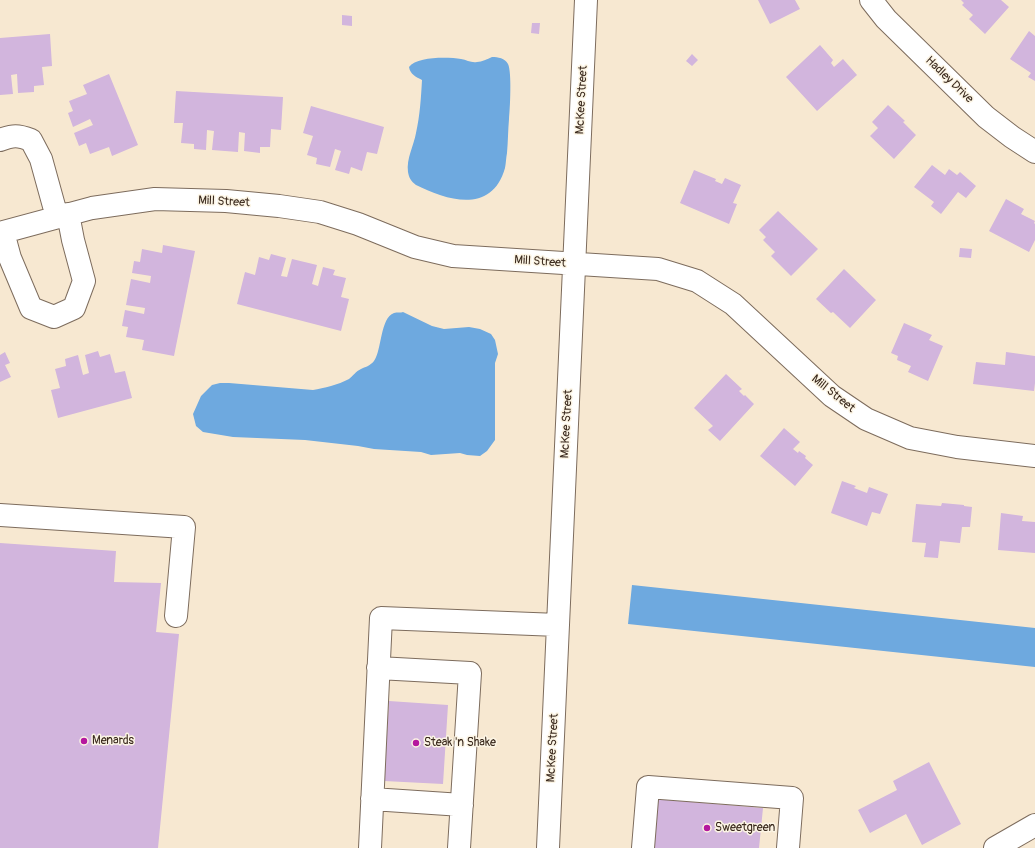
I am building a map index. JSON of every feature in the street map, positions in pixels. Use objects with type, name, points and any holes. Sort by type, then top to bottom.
[{"type":"street","name":"McKee Street","points":[[548,848],[586,0]]},
{"type":"street","name":"Hadley Drive","points":[[871,0],[886,19],[986,117],[1035,152]]},
{"type":"street","points":[[0,140],[9,137],[22,136],[31,140],[41,159],[62,216],[73,240],[84,281],[74,308],[54,316],[31,308],[10,258],[2,232]]},
{"type":"street","name":"Mill Street","points":[[2,232],[92,208],[155,199],[226,201],[320,212],[358,224],[415,247],[453,256],[658,269],[697,281],[733,304],[832,396],[866,419],[910,438],[957,447],[1035,456]]},
{"type":"street","points":[[0,514],[184,527],[176,616]]},
{"type":"street","points":[[370,848],[381,618],[558,625]]},
{"type":"street","points":[[378,668],[470,673],[459,848]]},
{"type":"street","points":[[643,848],[648,787],[792,798],[788,848]]},
{"type":"street","points":[[372,799],[462,805]]},
{"type":"street","points":[[995,848],[1035,825]]},
{"type":"water","points":[[492,57],[505,60],[508,64],[510,75],[507,153],[505,168],[499,183],[490,192],[480,198],[468,200],[442,196],[416,185],[410,178],[408,167],[418,120],[422,80],[412,73],[409,67],[413,63],[434,58],[456,58],[471,62],[479,62]]},
{"type":"water","points":[[403,312],[432,326],[444,329],[469,327],[480,329],[491,334],[495,340],[498,354],[495,363],[495,440],[487,451],[480,456],[460,453],[431,455],[421,452],[374,449],[305,440],[233,437],[203,432],[196,426],[193,414],[201,396],[212,385],[229,383],[313,390],[336,385],[349,379],[358,371],[374,361],[379,350],[386,321],[389,316],[394,313]]},
{"type":"water","points":[[632,585],[1035,628],[1035,667],[628,624]]},
{"type":"building","points":[[758,0],[795,0],[800,9],[770,24]]},
{"type":"building","points":[[961,0],[1001,0],[1009,7],[985,34],[969,19],[973,15],[962,5],[964,3]]},
{"type":"building","points":[[342,15],[352,16],[352,26],[342,25]]},
{"type":"building","points":[[532,23],[540,23],[539,34],[531,33]]},
{"type":"building","points":[[1029,31],[1035,36],[1035,81],[1028,77],[1031,73],[1010,59]]},
{"type":"building","points":[[50,34],[52,66],[42,67],[44,85],[34,86],[34,92],[18,93],[17,74],[11,75],[13,94],[0,95],[0,38]]},
{"type":"building","points":[[820,45],[833,60],[831,63],[834,67],[843,59],[857,75],[817,111],[786,77]]},
{"type":"building","points":[[692,54],[698,60],[692,66],[686,61]]},
{"type":"building","points":[[109,74],[138,145],[112,156],[109,147],[90,154],[86,143],[79,146],[74,133],[93,125],[90,119],[73,127],[68,113],[73,111],[69,101],[87,94],[83,85]]},
{"type":"building","points":[[176,91],[283,97],[281,130],[271,129],[270,147],[260,147],[260,153],[244,151],[245,133],[239,132],[238,152],[212,150],[214,131],[207,130],[206,150],[194,149],[194,144],[181,143],[183,123],[174,123]]},
{"type":"building","points":[[888,105],[905,121],[903,122],[916,135],[894,159],[870,136],[878,128],[872,122]]},
{"type":"building","points":[[311,106],[384,127],[377,154],[367,152],[362,171],[351,167],[349,174],[335,170],[341,151],[335,149],[330,167],[316,164],[317,158],[307,155],[313,136],[303,133]]},
{"type":"building","points":[[932,165],[945,175],[949,169],[957,175],[960,172],[976,186],[966,198],[958,192],[941,214],[931,206],[934,202],[914,187]]},
{"type":"building","points":[[694,170],[716,179],[715,181],[722,184],[725,178],[741,185],[733,203],[737,204],[729,224],[680,203]]},
{"type":"building","points":[[1006,199],[1024,209],[1021,214],[1035,221],[1035,240],[1029,252],[989,231]]},
{"type":"building","points":[[778,211],[818,249],[791,276],[771,256],[775,252],[763,240],[766,237],[759,230]]},
{"type":"building","points":[[163,245],[195,251],[174,356],[142,350],[144,340],[126,337],[128,327],[122,326],[125,310],[144,314],[145,308],[126,305],[131,279],[150,283],[151,276],[132,273],[134,261],[140,262],[142,249],[162,253]]},
{"type":"building","points":[[960,248],[972,249],[971,258],[959,257]]},
{"type":"building","points":[[271,254],[286,258],[281,276],[287,277],[292,259],[317,265],[312,284],[318,286],[323,267],[335,270],[333,275],[346,278],[341,297],[349,299],[341,331],[237,304],[245,272],[255,275],[259,257],[269,260]]},
{"type":"building","points":[[844,269],[876,300],[850,328],[816,299]]},
{"type":"building","points":[[904,323],[932,335],[929,340],[943,346],[928,381],[908,372],[911,366],[897,360],[898,356],[891,353]]},
{"type":"building","points":[[98,351],[100,357],[110,354],[115,373],[125,371],[132,398],[58,418],[51,390],[60,388],[55,369],[66,366],[65,359],[78,355],[83,375],[89,373],[85,355]]},
{"type":"building","points":[[5,352],[10,363],[5,365],[11,377],[0,382],[0,355]]},
{"type":"building","points":[[1006,352],[1035,356],[1034,391],[973,384],[976,362],[1005,365]]},
{"type":"building","points":[[726,374],[742,389],[739,391],[754,404],[720,441],[708,430],[713,426],[694,408]]},
{"type":"building","points":[[784,428],[800,442],[793,449],[806,456],[805,458],[813,465],[795,486],[760,456]]},
{"type":"building","points":[[842,481],[856,486],[854,488],[867,493],[869,487],[888,494],[880,514],[872,512],[867,526],[831,513]]},
{"type":"building","points":[[942,503],[972,507],[970,527],[962,527],[960,543],[940,541],[938,558],[924,557],[926,543],[912,542],[916,504],[941,506]]},
{"type":"building","points":[[1001,513],[1023,516],[1022,521],[1035,522],[1035,553],[998,550]]},
{"type":"building","name":"Menards","points":[[0,543],[116,551],[114,582],[161,583],[156,632],[179,634],[158,848],[0,848]]},
{"type":"building","name":"Steak 'n Shake","points":[[389,701],[448,705],[443,784],[384,781]]},
{"type":"building","points":[[929,762],[961,824],[922,845],[906,814],[870,833],[858,810],[897,790],[893,781]]},
{"type":"building","name":"Sweetgreen","points":[[656,799],[763,808],[759,848],[652,848]]},
{"type":"place","name":"Menards","points":[[84,741]]},
{"type":"place","name":"Steak 'n Shake","points":[[416,743]]},
{"type":"place","name":"Sweetgreen","points":[[707,828]]}]
